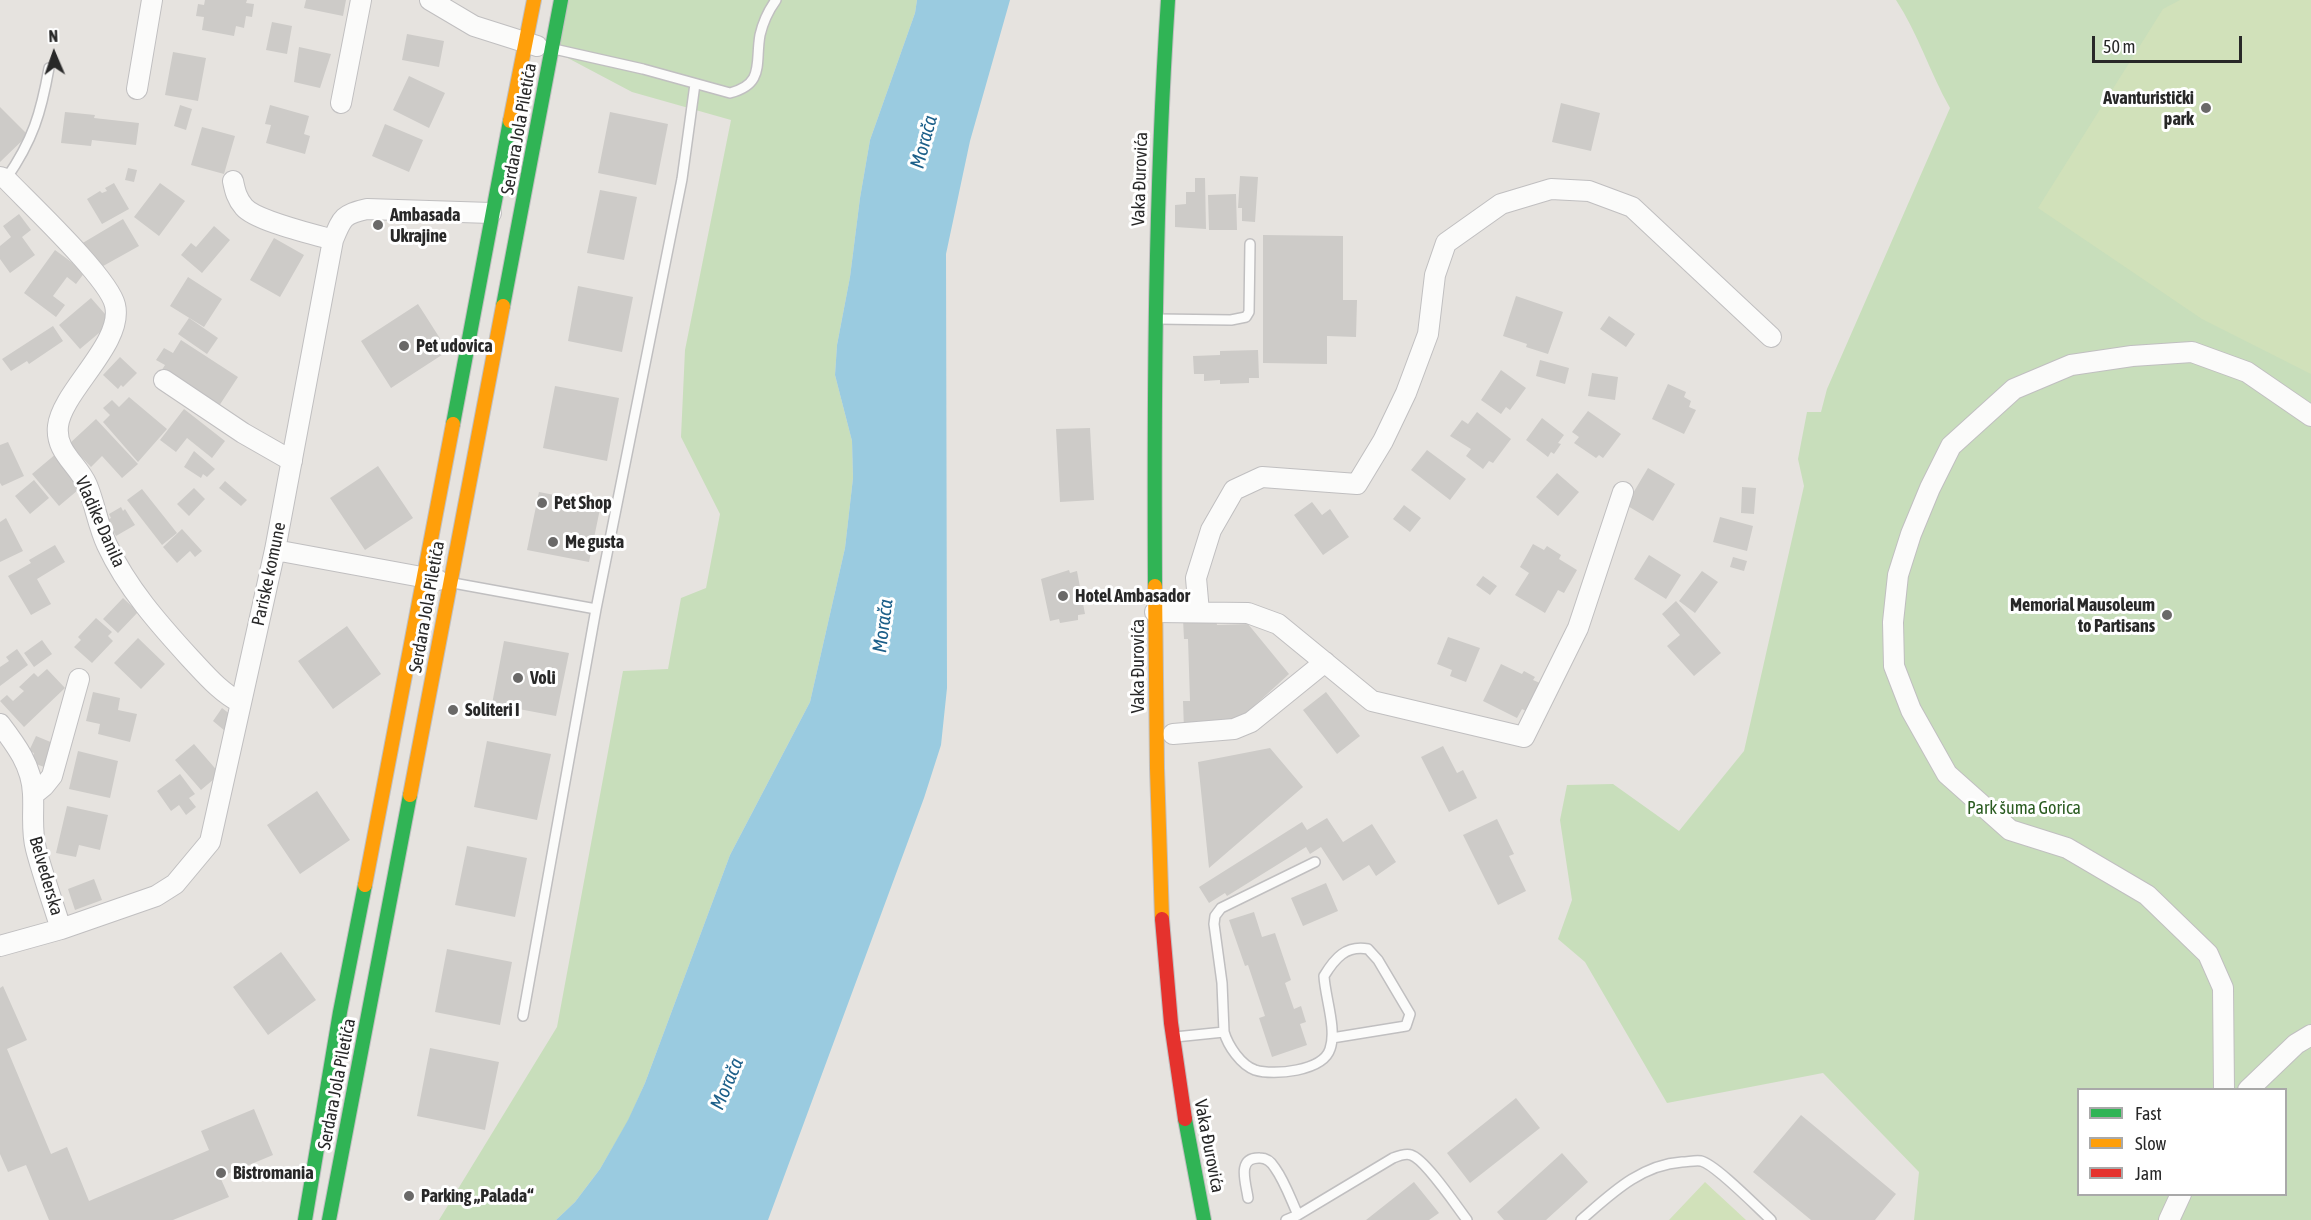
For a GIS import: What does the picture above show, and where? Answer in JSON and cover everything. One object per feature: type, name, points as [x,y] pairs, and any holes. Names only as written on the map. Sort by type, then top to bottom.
[{"type":"main road","name":"Serdara Jola Piletića","points":[[305,1220],[340,1012],[491,213],[534,0]]},
{"type":"main road","name":"Serdara Jola Piletića","points":[[329,1220],[561,0]]},
{"type":"main road","name":"Vaka Đurovića","points":[[1168,0],[1156,230],[1156,758],[1161,906],[1173,1037],[1178,1080],[1204,1220]]},
{"type":"street","points":[[138,89],[152,0]]},
{"type":"street","points":[[341,103],[361,0]]},
{"type":"street","points":[[429,0],[474,26],[526,44],[552,48]]},
{"type":"street","name":"Vladike Danila","points":[[3,178],[80,256],[108,290],[114,303],[115,326],[88,373],[61,413],[58,426],[61,448],[87,484],[107,546],[151,615],[222,691],[241,703]]},
{"type":"street","points":[[233,181],[236,196],[246,209],[270,220],[333,240]]},
{"type":"street","points":[[1199,612],[1196,578],[1211,530],[1234,490],[1262,477],[1357,484],[1383,441],[1406,393],[1428,334],[1436,274],[1446,243],[1501,204],[1551,189],[1589,191],[1632,207],[1771,337]]},
{"type":"street","name":"Pariske komune","points":[[0,946],[61,929],[156,896],[175,884],[210,842],[275,550],[333,240],[341,219],[350,213],[367,209],[491,213]]},
{"type":"street","points":[[2224,1088],[2223,988],[2208,954],[2147,895],[2067,848],[2010,830],[1947,774],[1911,710],[1894,666],[1893,622],[1898,575],[1918,515],[1951,446],[2014,389],[2071,365],[2132,356],[2192,352],[2247,372],[2311,416]]},
{"type":"street","points":[[164,380],[243,433],[292,461]]},
{"type":"street","points":[[1155,612],[1248,613],[1278,624],[1372,701],[1524,737],[1578,628],[1623,492]]},
{"type":"street","points":[[275,550],[450,582]]},
{"type":"street","points":[[1173,734],[1234,729],[1251,722],[1325,662]]},
{"type":"street","points":[[33,795],[52,776],[79,679]]},
{"type":"street","name":"Belvederska","points":[[0,724],[26,762],[33,795],[32,825],[36,849],[61,929]]},
{"type":"street","points":[[2249,1088],[2296,1044],[2311,1035]]},
{"type":"street","points":[[2169,1220],[2180,1196]]},
{"type":"lane","points":[[552,48],[643,69],[730,93],[749,85],[758,69],[763,25],[776,0]]},
{"type":"lane","points":[[3,178],[30,140],[42,106],[49,68]]},
{"type":"lane","points":[[523,1016],[596,609],[682,178],[695,84]]},
{"type":"lane","points":[[1155,319],[1231,320],[1246,317],[1249,312],[1250,244]]},
{"type":"lane","points":[[450,582],[596,609]]},
{"type":"lane","points":[[1315,862],[1221,908],[1215,916],[1224,1032],[1229,1045],[1244,1064],[1255,1070],[1284,1072],[1312,1066],[1330,1051],[1332,1038],[1324,976],[1339,954],[1360,947],[1368,949],[1378,960],[1410,1014],[1410,1020],[1406,1026],[1332,1038]]},
{"type":"lane","points":[[1173,1037],[1224,1032]]},
{"type":"lane","points":[[1286,1220],[1393,1158],[1412,1155],[1422,1163],[1467,1220]]},
{"type":"lane","points":[[1248,1198],[1244,1168],[1246,1162],[1254,1158],[1266,1158],[1275,1167],[1298,1215]]},
{"type":"lane","points":[[1581,1220],[1619,1186],[1648,1170],[1676,1163],[1702,1161],[1771,1220]]},
{"type":"green space","points":[[558,0],[917,0],[915,13],[870,140],[850,277],[837,345],[835,375],[852,441],[853,478],[845,548],[810,702],[730,855],[645,1083],[628,1121],[600,1169],[575,1202],[556,1220],[439,1220],[557,1027],[623,671],[668,669],[681,598],[706,588],[720,514],[681,437],[685,350],[731,120],[632,92],[547,47]]},
{"type":"green space","name":"Park šuma Gorica","points":[[1896,0],[2311,0],[2311,1220],[1914,1220],[1919,1172],[1823,1073],[1667,1103],[1585,962],[1558,939],[1572,900],[1560,820],[1567,785],[1613,784],[1679,831],[1744,751],[1804,486],[1798,459],[1807,412],[1821,412],[1827,389],[1950,108]]},
{"type":"green space","name":"Avanturistički park","points":[[2180,0],[2311,0],[2311,374],[2202,319],[2038,208],[2163,9]]},
{"type":"green space","points":[[1705,1182],[1746,1220],[1669,1220]]},
{"type":"water","name":"Morača","points":[[917,0],[1010,0],[970,141],[946,254],[947,688],[941,745],[924,798],[768,1220],[556,1220],[575,1202],[600,1169],[628,1120],[645,1083],[730,855],[810,702],[845,548],[853,478],[852,441],[835,375],[837,345],[850,277],[870,140],[915,13]]},
{"type":"building","points":[[205,0],[247,0],[246,3],[254,4],[252,17],[246,16],[244,28],[236,26],[234,36],[202,30],[204,17],[196,16],[198,4],[204,5]]},
{"type":"building","points":[[306,0],[346,0],[343,16],[304,8]]},
{"type":"building","points":[[272,22],[292,26],[287,54],[266,50]]},
{"type":"building","points":[[407,34],[444,41],[439,67],[402,60]]},
{"type":"building","points":[[299,47],[331,54],[320,88],[294,82]]},
{"type":"building","points":[[173,52],[206,58],[198,101],[165,95]]},
{"type":"building","points":[[409,76],[445,93],[429,128],[393,110]]},
{"type":"building","points":[[1561,103],[1600,113],[1591,151],[1552,142]]},
{"type":"building","points":[[180,105],[192,109],[186,130],[174,126]]},
{"type":"building","points":[[270,105],[309,116],[304,134],[310,136],[305,154],[266,143],[271,125],[265,124]]},
{"type":"building","points":[[0,107],[28,135],[0,162]]},
{"type":"building","points":[[65,112],[139,123],[136,145],[92,140],[91,146],[61,143]]},
{"type":"building","points":[[610,112],[668,124],[656,185],[598,173]]},
{"type":"building","points":[[385,124],[423,140],[409,172],[372,156]]},
{"type":"building","points":[[202,127],[235,136],[224,174],[191,165]]},
{"type":"building","points":[[128,168],[137,170],[134,182],[125,180]]},
{"type":"building","points":[[1240,176],[1258,177],[1255,222],[1242,221],[1242,208],[1238,208]]},
{"type":"building","points":[[1195,178],[1205,178],[1206,229],[1175,227],[1175,205],[1186,204],[1186,192],[1195,192]]},
{"type":"building","points":[[114,183],[129,209],[102,224],[87,199],[100,191],[102,193],[107,191],[105,188]]},
{"type":"building","points":[[160,183],[185,201],[159,236],[134,217]]},
{"type":"building","points":[[600,190],[637,197],[624,260],[587,253]]},
{"type":"building","points":[[1236,194],[1237,230],[1209,230],[1208,195]]},
{"type":"building","points":[[19,214],[31,230],[22,237],[35,255],[10,273],[0,259],[0,246],[11,237],[3,226]]},
{"type":"building","points":[[123,219],[139,246],[96,270],[81,244]]},
{"type":"building","points":[[214,226],[230,240],[202,273],[181,255],[191,243],[196,247]]},
{"type":"building","points":[[1263,235],[1343,236],[1343,300],[1357,300],[1356,337],[1327,336],[1327,364],[1263,363]]},
{"type":"building","points":[[274,238],[304,255],[280,297],[250,280]]},
{"type":"building","points":[[55,250],[85,272],[76,284],[67,277],[53,296],[65,305],[56,317],[24,293]]},
{"type":"building","points":[[188,277],[222,299],[204,327],[170,306]]},
{"type":"building","points":[[578,286],[633,297],[622,352],[568,341]]},
{"type":"building","points":[[1516,296],[1563,312],[1548,354],[1503,336]]},
{"type":"building","points":[[91,298],[112,322],[80,349],[59,325]]},
{"type":"building","name":"Pet udovica","points":[[418,304],[448,351],[391,388],[361,341]]},
{"type":"building","points":[[1609,316],[1635,334],[1626,347],[1600,329]]},
{"type":"building","points":[[189,318],[218,338],[207,354],[178,334]]},
{"type":"building","points":[[53,326],[63,341],[29,364],[27,361],[11,371],[2,359]]},
{"type":"building","points":[[181,340],[238,377],[215,412],[158,376],[165,365],[156,360],[164,348],[173,353]]},
{"type":"building","points":[[1258,350],[1259,378],[1249,378],[1249,383],[1220,384],[1220,380],[1204,381],[1204,374],[1194,374],[1193,356],[1220,355],[1220,351]]},
{"type":"building","points":[[120,357],[137,373],[118,389],[103,375]]},
{"type":"building","points":[[1540,360],[1569,368],[1565,384],[1536,376]]},
{"type":"building","points":[[1501,370],[1526,388],[1510,410],[1506,407],[1501,414],[1481,400]]},
{"type":"building","points":[[1592,373],[1618,377],[1615,400],[1588,396]]},
{"type":"building","points":[[1668,384],[1686,392],[1684,397],[1691,401],[1689,407],[1696,410],[1684,434],[1652,419]]},
{"type":"building","points":[[555,386],[619,398],[607,461],[543,448]]},
{"type":"building","points":[[129,397],[167,429],[138,462],[103,422],[110,415],[103,408],[112,400],[119,407]]},
{"type":"building","points":[[184,409],[225,441],[212,458],[187,438],[176,452],[160,440]]},
{"type":"building","points":[[1588,411],[1621,434],[1603,458],[1599,455],[1596,458],[1574,443],[1579,437],[1572,432]]},
{"type":"building","points":[[1477,412],[1511,439],[1493,463],[1489,461],[1483,469],[1466,456],[1471,449],[1450,436],[1462,420],[1468,424]]},
{"type":"building","points":[[1542,418],[1564,435],[1554,454],[1551,452],[1548,457],[1526,440]]},
{"type":"building","points":[[96,419],[138,464],[122,478],[102,456],[91,467],[69,444]]},
{"type":"building","points":[[1090,428],[1094,500],[1060,502],[1056,429]]},
{"type":"building","points":[[8,442],[24,476],[2,486],[0,483],[0,445]]},
{"type":"building","points":[[1427,450],[1466,479],[1450,500],[1411,470]]},
{"type":"building","points":[[194,451],[215,469],[207,477],[203,474],[201,478],[184,467]]},
{"type":"building","points":[[57,453],[84,485],[59,506],[32,474]]},
{"type":"building","points":[[378,466],[413,518],[365,550],[330,498]]},
{"type":"building","points":[[1648,468],[1675,484],[1653,521],[1626,505]]},
{"type":"building","points":[[1557,473],[1579,492],[1558,516],[1536,497]]},
{"type":"building","points":[[34,480],[49,498],[30,514],[15,496]]},
{"type":"building","points":[[225,481],[247,500],[241,506],[219,488]]},
{"type":"building","points":[[1742,487],[1756,488],[1754,514],[1741,513]]},
{"type":"building","points":[[194,488],[205,499],[189,516],[177,504]]},
{"type":"building","points":[[142,489],[177,533],[162,545],[127,500]]},
{"type":"building","points":[[539,492],[601,504],[589,562],[527,550]]},
{"type":"building","points":[[1312,502],[1322,515],[1330,509],[1349,537],[1323,555],[1294,515]]},
{"type":"building","points":[[1404,505],[1421,518],[1410,532],[1393,519]]},
{"type":"building","points":[[121,507],[123,511],[125,509],[135,525],[116,536],[107,520],[111,518],[109,514]]},
{"type":"building","points":[[1720,517],[1753,526],[1747,551],[1713,542]]},
{"type":"building","points":[[6,518],[23,551],[0,562],[0,522]]},
{"type":"building","points":[[182,529],[202,551],[195,557],[190,551],[177,563],[163,547]]},
{"type":"building","points":[[1533,544],[1544,550],[1547,546],[1561,555],[1559,559],[1577,570],[1564,593],[1558,590],[1545,613],[1515,595],[1529,573],[1520,567]]},
{"type":"building","points":[[55,545],[65,562],[37,579],[51,604],[31,615],[8,576],[31,563],[29,560]]},
{"type":"building","points":[[1649,555],[1681,575],[1666,599],[1634,579]]},
{"type":"building","points":[[1733,557],[1747,561],[1744,571],[1730,567]]},
{"type":"building","name":"Hotel Ambasador","points":[[1069,570],[1070,573],[1077,571],[1085,614],[1078,615],[1078,620],[1060,623],[1059,619],[1050,621],[1041,579]]},
{"type":"building","points":[[1702,571],[1718,582],[1695,613],[1679,601]]},
{"type":"building","points":[[1483,576],[1497,586],[1490,595],[1476,585]]},
{"type":"building","points":[[123,598],[138,612],[118,633],[103,619]]},
{"type":"building","points":[[1676,601],[1721,653],[1694,676],[1667,646],[1680,635],[1662,614]]},
{"type":"building","points":[[1216,617],[1217,625],[1248,624],[1289,674],[1229,729],[1184,730],[1183,701],[1190,701],[1188,639],[1184,639],[1183,619]]},
{"type":"building","points":[[96,618],[112,632],[108,636],[113,641],[92,663],[74,647],[81,640],[78,637]]},
{"type":"building","points":[[347,626],[381,674],[333,709],[298,661]]},
{"type":"building","points":[[1448,637],[1480,648],[1466,682],[1450,676],[1452,670],[1437,664]]},
{"type":"building","points":[[138,638],[165,664],[141,689],[114,663]]},
{"type":"building","points":[[42,640],[52,654],[34,667],[24,653]]},
{"type":"building","points":[[504,641],[569,653],[556,716],[492,704]]},
{"type":"building","points":[[17,649],[28,665],[0,686],[0,667],[9,661],[6,657]]},
{"type":"building","points":[[1501,664],[1522,674],[1524,671],[1540,683],[1526,711],[1522,709],[1517,718],[1483,701]]},
{"type":"building","points":[[47,669],[65,688],[24,727],[0,701],[7,695],[13,701],[24,691],[19,687],[34,673],[38,677]]},
{"type":"building","points":[[93,692],[120,698],[118,710],[137,714],[130,742],[98,734],[100,724],[86,721]]},
{"type":"building","points":[[1326,692],[1360,736],[1337,754],[1303,710]]},
{"type":"building","points":[[222,708],[235,718],[225,731],[213,721]]},
{"type":"building","points":[[36,736],[53,743],[44,767],[31,762],[34,753],[29,751]]},
{"type":"building","points":[[487,741],[551,754],[537,820],[474,807]]},
{"type":"building","points":[[194,744],[220,774],[201,790],[175,760]]},
{"type":"building","points":[[1443,746],[1457,773],[1463,770],[1477,798],[1449,812],[1421,757]]},
{"type":"building","points":[[1270,748],[1303,787],[1209,868],[1198,762]]},
{"type":"building","points":[[78,751],[118,761],[110,798],[69,789]]},
{"type":"building","points":[[180,774],[195,794],[189,798],[196,807],[186,815],[179,805],[171,811],[157,791]]},
{"type":"building","points":[[317,791],[350,840],[300,874],[267,825]]},
{"type":"building","points":[[67,806],[108,815],[100,850],[79,845],[76,857],[56,853]]},
{"type":"building","points":[[1327,818],[1343,842],[1372,824],[1396,862],[1376,876],[1369,865],[1343,881],[1321,847],[1310,854],[1306,847],[1227,896],[1225,893],[1209,903],[1199,887],[1302,822],[1307,830]]},
{"type":"building","points":[[1497,819],[1514,854],[1509,856],[1526,891],[1498,905],[1463,835]]},
{"type":"building","points":[[467,846],[527,858],[515,917],[455,905]]},
{"type":"building","points":[[94,879],[102,900],[75,910],[68,889]]},
{"type":"building","points":[[1326,883],[1338,911],[1303,926],[1291,898]]},
{"type":"building","points":[[1254,912],[1262,937],[1275,933],[1291,980],[1285,983],[1294,1009],[1301,1006],[1306,1022],[1300,1024],[1307,1045],[1272,1057],[1259,1018],[1265,1016],[1248,965],[1245,966],[1229,920]]},
{"type":"building","points":[[447,949],[512,962],[500,1025],[435,1012]]},
{"type":"building","points":[[281,952],[316,1000],[268,1035],[233,987]]},
{"type":"building","points":[[3,986],[27,1040],[7,1049],[51,1154],[67,1147],[89,1201],[209,1150],[201,1131],[254,1109],[273,1155],[220,1177],[229,1197],[173,1220],[49,1220],[26,1165],[8,1172],[0,1154],[0,988]]},
{"type":"building","points":[[430,1048],[499,1062],[485,1130],[417,1116]]},
{"type":"building","points":[[1516,1098],[1540,1128],[1470,1183],[1447,1153]]},
{"type":"building","points":[[1801,1115],[1896,1194],[1875,1220],[1811,1220],[1753,1172]]},
{"type":"building","points":[[1562,1153],[1588,1182],[1546,1220],[1504,1220],[1497,1212]]},
{"type":"building","points":[[1414,1182],[1439,1213],[1429,1220],[1366,1220]]},
{"type":"traffic: fast","points":[[503,306],[561,0]]},
{"type":"traffic: fast","points":[[1155,586],[1156,293],[1160,146],[1168,0]]},
{"type":"traffic: fast","points":[[453,424],[510,121]]},
{"type":"traffic: fast","points":[[329,1220],[410,795]]},
{"type":"traffic: fast","points":[[305,1220],[340,1012],[365,885]]},
{"type":"traffic: fast","points":[[1185,1119],[1204,1220]]},
{"type":"traffic: slow","points":[[510,121],[534,0]]},
{"type":"traffic: slow","points":[[410,795],[503,306]]},
{"type":"traffic: slow","points":[[365,885],[453,424]]},
{"type":"traffic: slow","points":[[1155,586],[1157,768],[1162,919]]},
{"type":"traffic: jam","points":[[1162,919],[1171,1023],[1185,1119]]},
{"type":"place","name":"Avanturistički park","points":[[2206,108]]},
{"type":"place","name":"Ambasada Ukrajine","points":[[378,225]]},
{"type":"place","name":"Pet udovica","points":[[404,346]]},
{"type":"place","name":"Pet Shop","points":[[542,503]]},
{"type":"place","name":"Me gusta","points":[[553,542]]},
{"type":"place","name":"Hotel Ambasador","points":[[1063,596]]},
{"type":"place","name":"Memorial Mausoleum to Partisans","points":[[2167,615]]},
{"type":"place","name":"Voli","points":[[518,678]]},
{"type":"place","name":"Soliteri I","points":[[453,710]]},
{"type":"place","name":"Bistromania","points":[[221,1173]]},
{"type":"place","name":"Parking „Palada“","points":[[409,1196]]}]
